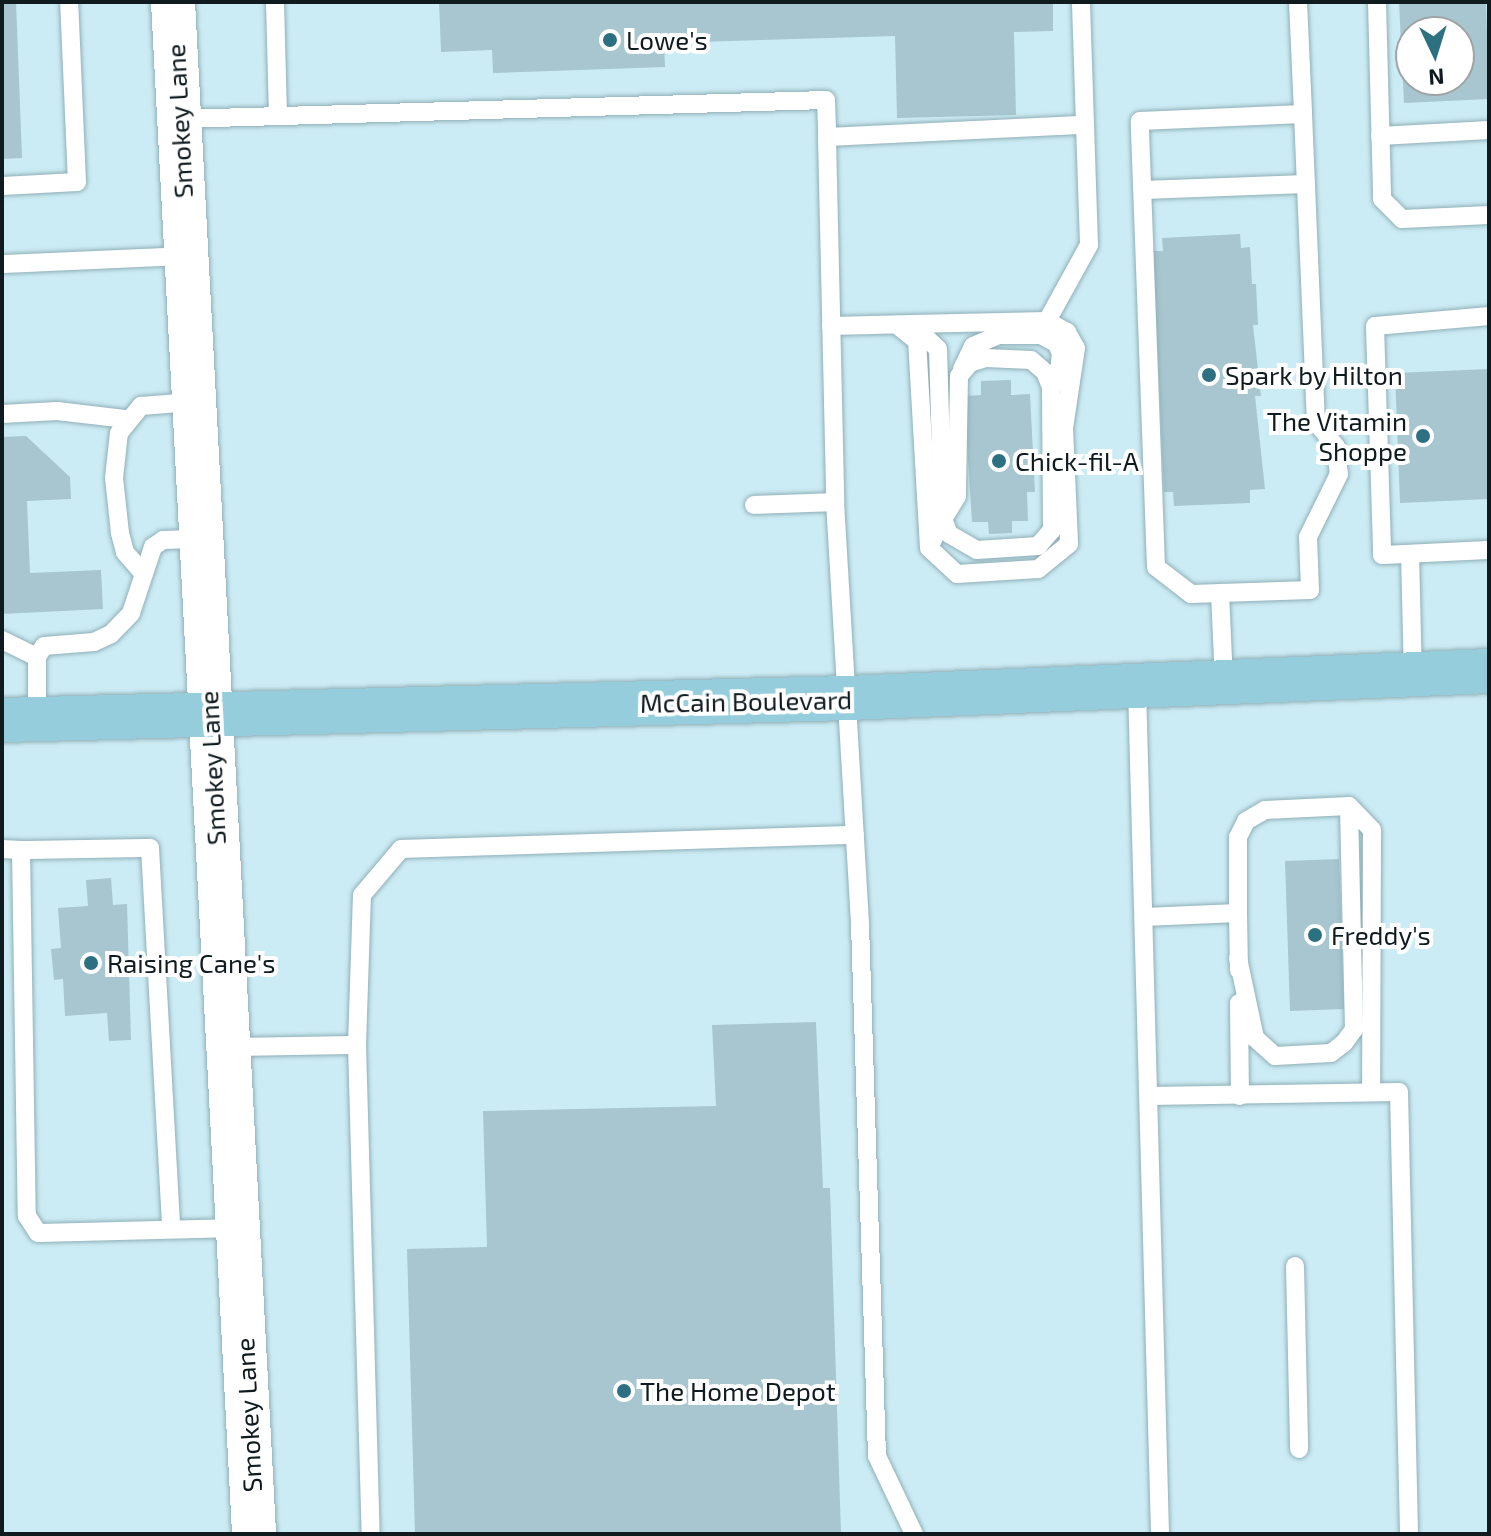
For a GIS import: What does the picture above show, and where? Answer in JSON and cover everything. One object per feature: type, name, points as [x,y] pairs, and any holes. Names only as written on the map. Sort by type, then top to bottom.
[{"type":"main road","points":[[1413,675],[1489,649]]},
{"type":"main road","name":"McCain Boulevard","points":[[20,719],[848,698],[1224,685],[1489,671]]},
{"type":"street","name":"Smokey Lane","points":[[173,2],[254,1534]]},
{"type":"lane","points":[[2,186],[77,182],[69,2]]},
{"type":"lane","points":[[275,2],[278,116]]},
{"type":"lane","points":[[1047,321],[1089,245],[1081,2]]},
{"type":"lane","points":[[1298,2],[1303,114],[1316,422],[1336,447],[1339,474],[1308,537],[1310,590],[1191,594],[1156,567],[1140,121],[1303,114]]},
{"type":"lane","points":[[1377,2],[1382,199],[1402,219],[1489,215]]},
{"type":"lane","points":[[179,119],[826,100],[835,502],[855,835],[877,1456],[914,1534]]},
{"type":"lane","points":[[827,137],[1085,125]]},
{"type":"lane","points":[[1380,136],[1489,130]]},
{"type":"lane","points":[[1143,190],[1306,184]]},
{"type":"lane","points":[[2,264],[185,256]]},
{"type":"lane","points":[[1489,316],[1375,326],[1382,555],[1489,550]]},
{"type":"lane","points":[[831,326],[904,324],[1001,323],[1047,321],[1067,332],[1076,348],[1064,428],[1069,544],[1038,569],[957,574],[929,548],[917,341],[904,324]]},
{"type":"lane","points":[[904,324],[938,349],[943,519],[949,534],[977,550],[1038,546],[1052,530],[1055,515],[1051,387],[1045,372],[1031,360],[986,358],[970,363],[959,376]]},
{"type":"lane","points":[[929,548],[957,496],[959,376],[973,346],[999,335],[1041,335],[1056,343],[1061,353],[1052,417]]},
{"type":"lane","points":[[143,573],[125,552],[116,497],[119,433],[125,419],[141,406],[192,402]]},
{"type":"lane","points":[[2,414],[57,411],[125,419]]},
{"type":"lane","points":[[754,505],[835,502]]},
{"type":"lane","points":[[20,719],[37,657],[44,646],[94,642],[111,634],[131,613],[153,547],[163,540],[199,539]]},
{"type":"lane","points":[[1410,554],[1413,675]]},
{"type":"lane","points":[[1220,593],[1224,685]]},
{"type":"lane","points":[[2,640],[37,657]]},
{"type":"lane","points":[[1137,688],[1160,1534]]},
{"type":"lane","points":[[1238,958],[1255,1038],[1275,1056],[1331,1053],[1344,1043],[1354,1029],[1349,806]]},
{"type":"lane","points":[[1240,1096],[1238,837],[1246,821],[1265,810],[1349,806],[1372,830],[1371,1092]]},
{"type":"lane","points":[[371,1534],[357,1045],[362,895],[401,849],[855,835]]},
{"type":"lane","points":[[2,849],[150,848],[171,1228]]},
{"type":"lane","points":[[21,850],[27,1216],[38,1233],[239,1228]]},
{"type":"lane","points":[[1144,917],[1238,913]]},
{"type":"lane","points":[[229,1047],[357,1045]]},
{"type":"lane","points":[[1149,1096],[1399,1092],[1409,1534]]},
{"type":"lane","points":[[1295,1266],[1299,1449]]},
{"type":"building","points":[[2,2],[16,2],[22,158],[2,159]]},
{"type":"building","name":"Lowe's","points":[[439,2],[1053,2],[1053,31],[1014,32],[1016,115],[897,118],[895,36],[664,43],[665,67],[493,73],[492,50],[441,52]]},
{"type":"building","points":[[1399,2],[1486,2],[1489,99],[1404,103],[1404,96],[1475,96],[1475,16],[1400,16]]},
{"type":"building","name":"Spark by Hilton","points":[[1240,234],[1241,248],[1250,247],[1252,284],[1256,284],[1258,325],[1253,325],[1261,396],[1255,396],[1265,489],[1250,490],[1250,503],[1174,506],[1173,492],[1164,492],[1153,251],[1163,251],[1162,238]]},
{"type":"building","points":[[1489,369],[1489,499],[1400,503],[1395,373]]},
{"type":"building","name":"Chick-fil-A","points":[[1011,380],[1011,395],[1030,394],[1035,492],[1027,492],[1028,521],[1012,521],[1012,533],[989,534],[988,522],[972,522],[964,396],[981,395],[981,381]]},
{"type":"building","points":[[26,436],[70,477],[71,499],[27,501],[30,573],[101,570],[103,609],[2,614],[2,437]]},
{"type":"building","name":"Freddy's","points":[[1339,859],[1344,1009],[1290,1011],[1285,861]]},
{"type":"building","name":"Raising Cane's","points":[[111,878],[113,905],[127,904],[131,1040],[109,1041],[107,1013],[65,1016],[63,979],[54,980],[51,949],[61,948],[58,908],[88,906],[86,880]]},
{"type":"building","name":"The Home Depot","points":[[816,1022],[823,1188],[830,1188],[841,1534],[415,1534],[407,1249],[487,1247],[483,1111],[716,1106],[712,1025]]},
{"type":"place","name":"Lowe's","points":[[610,40]]},
{"type":"place","name":"Spark by Hilton","points":[[1209,375]]},
{"type":"place","name":"The Vitamin Shoppe","points":[[1423,436]]},
{"type":"place","name":"Chick-fil-A","points":[[999,461]]},
{"type":"place","name":"Freddy's","points":[[1315,935]]},
{"type":"place","name":"Raising Cane's","points":[[91,963]]},
{"type":"place","name":"The Home Depot","points":[[624,1391]]}]
